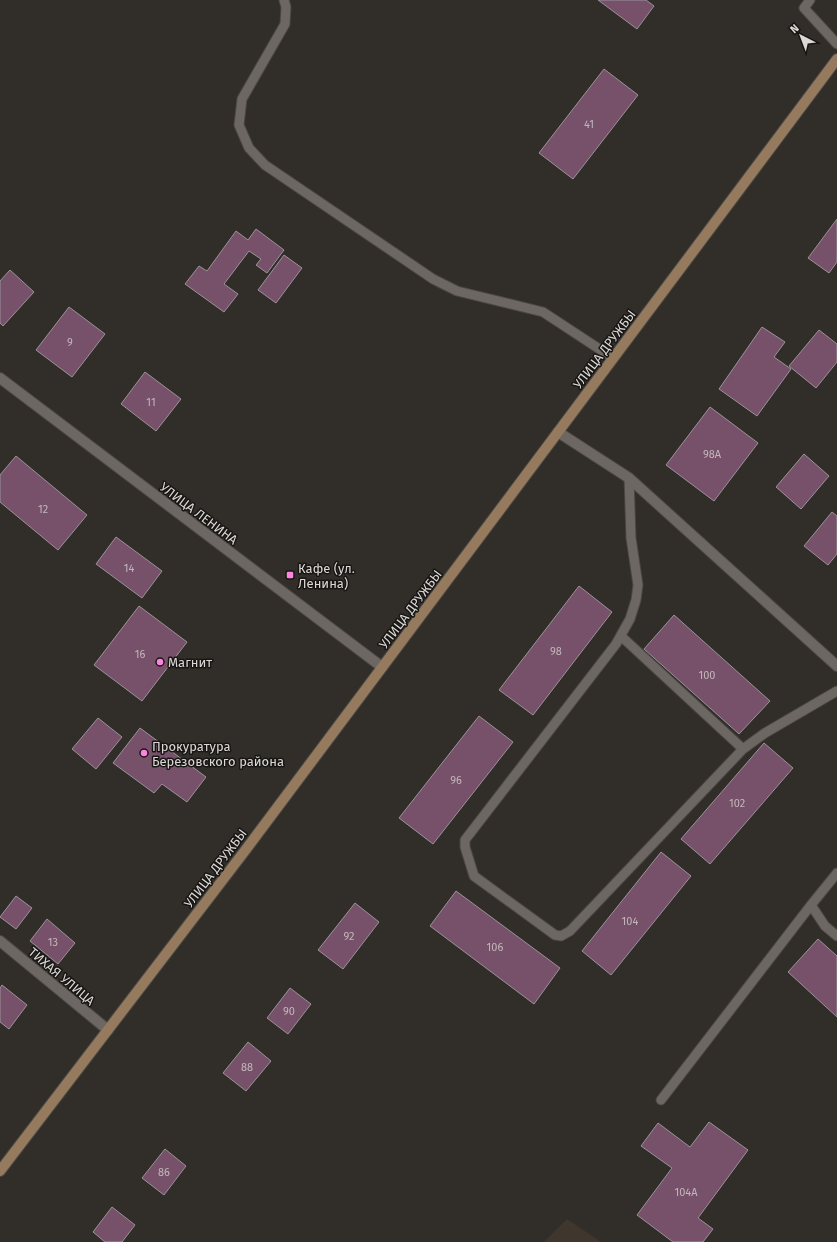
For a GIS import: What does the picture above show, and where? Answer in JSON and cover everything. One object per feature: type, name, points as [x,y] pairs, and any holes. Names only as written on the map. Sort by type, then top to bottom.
[{"type":"main road","name":"УЛИЦА ДРУЖБЫ","points":[[0,1171],[382,667],[837,59]]},
{"type":"street","name":"УЛИЦА ЛЕНИНА","points":[[0,378],[382,667]]},
{"type":"street","points":[[558,432],[629,478],[837,666]]},
{"type":"street","name":"ТИХАЯ УЛИЦА","points":[[0,941],[108,1030]]},
{"type":"lane","points":[[284,0],[286,7],[285,24],[242,99],[239,125],[249,148],[265,165],[433,279],[457,291],[543,312],[613,358]]},
{"type":"lane","points":[[810,0],[804,8],[837,44]]},
{"type":"lane","points":[[629,478],[631,538],[638,585],[636,600],[630,620],[622,637],[465,840],[465,848],[474,876],[555,935],[561,936],[570,931],[742,749],[765,733],[837,691]]},
{"type":"lane","points":[[622,637],[742,749]]},
{"type":"lane","points":[[661,1100],[837,873]]},
{"type":"lane","points":[[811,905],[825,926],[837,936]]},
{"type":"shaded area","points":[[567,1219],[601,1242],[544,1242]]},
{"type":"building","points":[[598,0],[646,0],[654,6],[637,29]]},
{"type":"building","points":[[604,69],[638,95],[573,179],[539,153]]},
{"type":"building","points":[[837,219],[837,262],[829,273],[808,258]]},
{"type":"building","points":[[256,229],[284,250],[267,273],[256,265],[261,259],[249,251],[224,284],[238,294],[224,312],[185,284],[199,266],[207,271],[236,231],[248,240]]},
{"type":"building","points":[[284,255],[302,268],[276,303],[258,290]]},
{"type":"building","points":[[10,270],[34,292],[3,326],[0,323],[0,281]]},
{"type":"building","points":[[69,307],[105,334],[72,377],[36,350]]},
{"type":"building","points":[[762,327],[785,342],[774,357],[791,369],[757,416],[719,389]]},
{"type":"building","points":[[819,330],[837,344],[837,362],[816,388],[789,366]]},
{"type":"building","points":[[145,372],[181,399],[156,431],[121,404]]},
{"type":"building","points":[[710,407],[758,443],[714,501],[666,465]]},
{"type":"building","points":[[804,454],[829,476],[801,509],[776,487]]},
{"type":"building","points":[[16,456],[87,515],[58,550],[0,502],[0,475]]},
{"type":"building","points":[[832,512],[837,516],[837,554],[828,565],[804,546]]},
{"type":"building","points":[[116,537],[162,571],[142,598],[96,564]]},
{"type":"building","points":[[579,586],[612,612],[533,715],[499,690]]},
{"type":"building","points":[[139,606],[187,642],[142,701],[94,665]]},
{"type":"building","points":[[674,615],[770,701],[739,734],[644,649]]},
{"type":"building","points":[[479,716],[513,742],[433,844],[399,818]]},
{"type":"building","points":[[98,718],[122,737],[96,769],[72,749]]},
{"type":"building","points":[[140,728],[206,777],[187,802],[162,784],[154,793],[113,763]]},
{"type":"building","points":[[764,743],[793,768],[710,864],[681,839]]},
{"type":"building","points":[[661,852],[691,876],[611,975],[582,951]]},
{"type":"building","points":[[456,891],[560,968],[534,1004],[430,926]]},
{"type":"building","points":[[16,896],[32,908],[16,929],[0,917]]},
{"type":"building","points":[[355,903],[379,922],[343,969],[318,950]]},
{"type":"building","points":[[47,919],[75,943],[58,964],[30,941]]},
{"type":"building","points":[[818,939],[837,956],[837,1017],[788,972]]},
{"type":"building","points":[[2,985],[27,1005],[9,1029],[0,1022],[0,988]]},
{"type":"building","points":[[290,988],[311,1004],[288,1034],[267,1018]]},
{"type":"building","points":[[248,1042],[271,1061],[246,1091],[223,1073]]},
{"type":"building","points":[[709,1122],[748,1150],[698,1218],[713,1229],[703,1242],[673,1242],[637,1215],[672,1168],[641,1146],[658,1123],[690,1147]]},
{"type":"building","points":[[165,1149],[186,1166],[164,1195],[142,1178]]},
{"type":"building","points":[[112,1207],[135,1225],[122,1242],[105,1242],[93,1232]]},
{"type":"place","name":"Кафе (ул. Ленина)","points":[[290,575]]},
{"type":"place","name":"Магнит","points":[[160,662]]},
{"type":"place","name":"Прокуратура Березовского района","points":[[144,753]]}]
